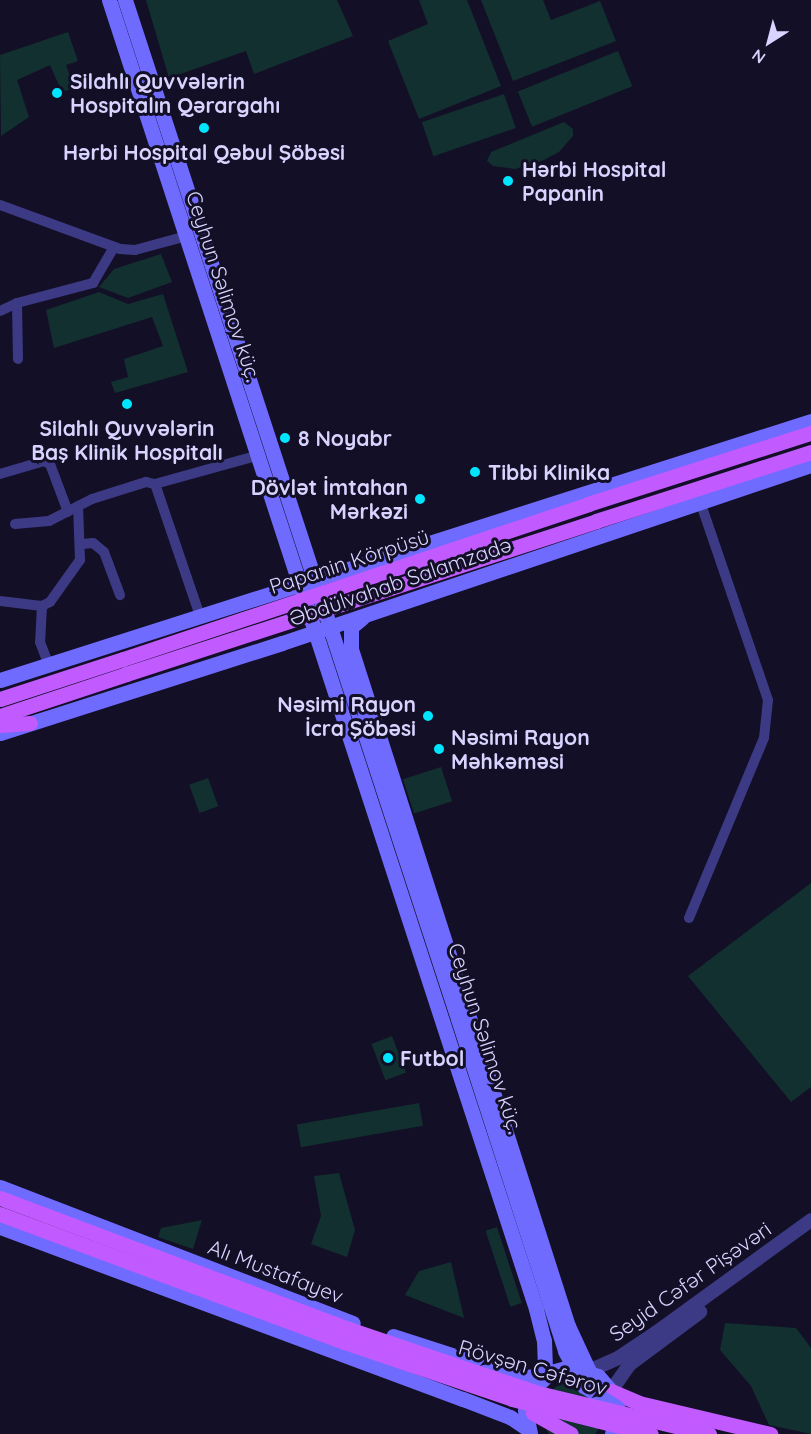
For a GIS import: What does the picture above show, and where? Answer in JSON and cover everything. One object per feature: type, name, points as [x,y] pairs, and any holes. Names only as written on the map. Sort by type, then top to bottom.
[{"type":"main road","name":"Ceyhun Səlimov küç.","points":[[109,0],[298,585],[348,684],[570,1363],[584,1386],[603,1402],[650,1430]]},
{"type":"main road","name":"Ceyhun Səlimov küç.","points":[[126,0],[314,580],[321,630],[536,1309],[545,1350],[542,1377]]},
{"type":"main road","name":"Əbdülvahab Salamzadə","points":[[0,680],[811,421]]},
{"type":"main road","points":[[627,491],[811,433]]},
{"type":"main road","points":[[632,510],[811,452]]},
{"type":"main road","points":[[709,453],[733,458]]},
{"type":"main road","name":"Əbdülvahab Salamzadə","points":[[0,733],[282,643],[661,513],[811,465]]},
{"type":"main road","points":[[627,491],[647,473]]},
{"type":"main road","points":[[722,494],[742,474]]},
{"type":"main road","name":"Papanin Körpüsü","points":[[125,666],[627,491]]},
{"type":"main road","points":[[632,510],[661,513]]},
{"type":"main road","name":"Papanin Körpüsü","points":[[125,666],[632,510]]},
{"type":"main road","points":[[352,568],[340,582],[346,603],[352,612],[370,613]]},
{"type":"main road","points":[[267,594],[286,601],[294,627],[282,643]]},
{"type":"main road","name":"Ceyhun Səlimov küç.","points":[[370,613],[351,627],[349,641],[574,1344],[589,1371],[611,1391]]},
{"type":"main road","points":[[0,699],[125,666]]},
{"type":"main road","points":[[0,716],[125,666]]},
{"type":"main road","points":[[348,684],[369,702],[362,728]]},
{"type":"main road","points":[[0,725],[30,723]]},
{"type":"main road","points":[[422,906],[447,943]]},
{"type":"main road","name":"Alı Mustafayev","points":[[0,1186],[352,1322],[518,1376],[542,1377]]},
{"type":"main road","name":"Alı Mustafayev","points":[[0,1198],[346,1335]]},
{"type":"main road","name":"Alı Mustafayev","points":[[0,1214],[346,1335]]},
{"type":"main road","points":[[0,1227],[550,1421],[571,1434]]},
{"type":"main road","points":[[536,1309],[543,1316],[557,1313],[560,1300]]},
{"type":"main road","name":"Rövşən Cəfərov","points":[[346,1335],[650,1430]]},
{"type":"main road","name":"Rövşən Cəfərov","points":[[346,1335],[435,1381],[551,1410],[650,1430],[709,1434]]},
{"type":"main road","points":[[435,1381],[449,1385],[456,1368],[441,1352]]},
{"type":"main road","points":[[528,1432],[527,1401],[542,1377],[570,1367],[589,1371]]},
{"type":"main road","points":[[435,1381],[510,1417],[528,1432]]},
{"type":"main road","points":[[611,1391],[670,1411],[770,1434]]},
{"type":"main road","points":[[611,1391],[617,1415],[612,1434]]},
{"type":"main road","points":[[650,1430],[653,1412],[670,1411]]},
{"type":"street","points":[[0,205],[114,247],[135,250],[187,236]]},
{"type":"street","points":[[0,311],[17,303],[93,283],[114,247]]},
{"type":"street","points":[[17,303],[18,358]]},
{"type":"street","points":[[15,524],[49,521],[139,483],[155,484],[256,456]]},
{"type":"street","points":[[0,474],[44,461],[50,464],[73,509],[82,544],[78,566],[50,602],[42,606],[0,602]]},
{"type":"street","points":[[155,484],[200,616]]},
{"type":"street","points":[[689,918],[764,738],[768,700],[700,501]]},
{"type":"street","points":[[82,544],[93,543],[104,552],[120,595]]},
{"type":"street","points":[[42,606],[40,642],[49,664]]},
{"type":"street","name":"Seyid Cəfər Pişəvəri","points":[[589,1371],[609,1364],[657,1332],[811,1220]]},
{"type":"street","name":"Seyid Cəfər Pişəvəri","points":[[611,1391],[628,1365],[811,1231]]},
{"type":"green space","points":[[146,0],[337,0],[353,36],[254,74],[246,51],[169,78]]},
{"type":"green space","points":[[419,0],[467,0],[501,86],[419,119],[388,41],[428,24]]},
{"type":"green space","points":[[481,0],[543,0],[551,20],[600,1],[616,41],[513,81]]},
{"type":"green space","points":[[68,32],[78,61],[66,65],[74,88],[62,92],[50,65],[17,80],[29,117],[1,136],[0,55]]},
{"type":"green space","points":[[618,51],[632,86],[532,127],[518,91]]},
{"type":"green space","points":[[504,94],[516,128],[433,156],[422,122]]},
{"type":"green space","points":[[564,122],[573,129],[573,136],[559,152],[544,160],[515,169],[493,166],[487,161],[491,152]]},
{"type":"green space","points":[[161,254],[172,282],[128,298],[99,287],[114,269]]},
{"type":"green space","points":[[99,292],[128,304],[163,294],[188,372],[115,393],[111,382],[128,377],[124,359],[163,346],[152,317],[54,348],[46,310]]},
{"type":"green space","points":[[441,767],[452,801],[414,814],[403,779]]},
{"type":"green space","points":[[208,778],[218,806],[199,813],[189,785]]},
{"type":"green space","points":[[811,883],[811,1087],[791,1102],[688,976]]},
{"type":"green space","name":"Futbol","points":[[392,1036],[406,1072],[385,1080],[371,1044]]},
{"type":"green space","points":[[419,1103],[423,1126],[301,1147],[297,1125]]},
{"type":"green space","points":[[339,1173],[355,1230],[347,1257],[311,1244],[321,1216],[314,1176]]},
{"type":"green space","points":[[202,1220],[193,1249],[158,1237],[161,1228]]},
{"type":"green space","points":[[497,1227],[522,1303],[510,1307],[486,1231]]},
{"type":"green space","points":[[451,1262],[464,1318],[405,1295],[419,1271]]},
{"type":"green space","points":[[725,1323],[796,1328],[811,1348],[811,1434],[769,1425],[751,1386],[720,1350]]},
{"type":"green space","points":[[576,1382],[584,1384],[601,1423],[598,1430],[595,1434],[549,1434],[542,1422],[548,1393],[560,1384]]},
{"type":"place","name":"Silahlı Quvvələrin Hospitalın Qərargahı","points":[[57,93]]},
{"type":"place","name":"Hərbi Hospital Qəbul Şöbəsi","points":[[204,128]]},
{"type":"place","name":"Hərbi Hospital Papanin","points":[[508,181]]},
{"type":"place","name":"Silahlı Quvvələrin Baş Klinik Hospitalı","points":[[127,404]]},
{"type":"place","name":"8 Noyabr","points":[[285,438]]},
{"type":"place","name":"Tibbi Klinika","points":[[475,472]]},
{"type":"place","name":"Dövlət İmtahan Mərkəzi","points":[[420,499]]},
{"type":"place","name":"Nəsimi Rayon İcra Şöbəsi","points":[[428,716]]},
{"type":"place","name":"Nəsimi Rayon Məhkəməsi","points":[[439,749]]},
{"type":"place","name":"Futbol","points":[[388,1058]]}]
